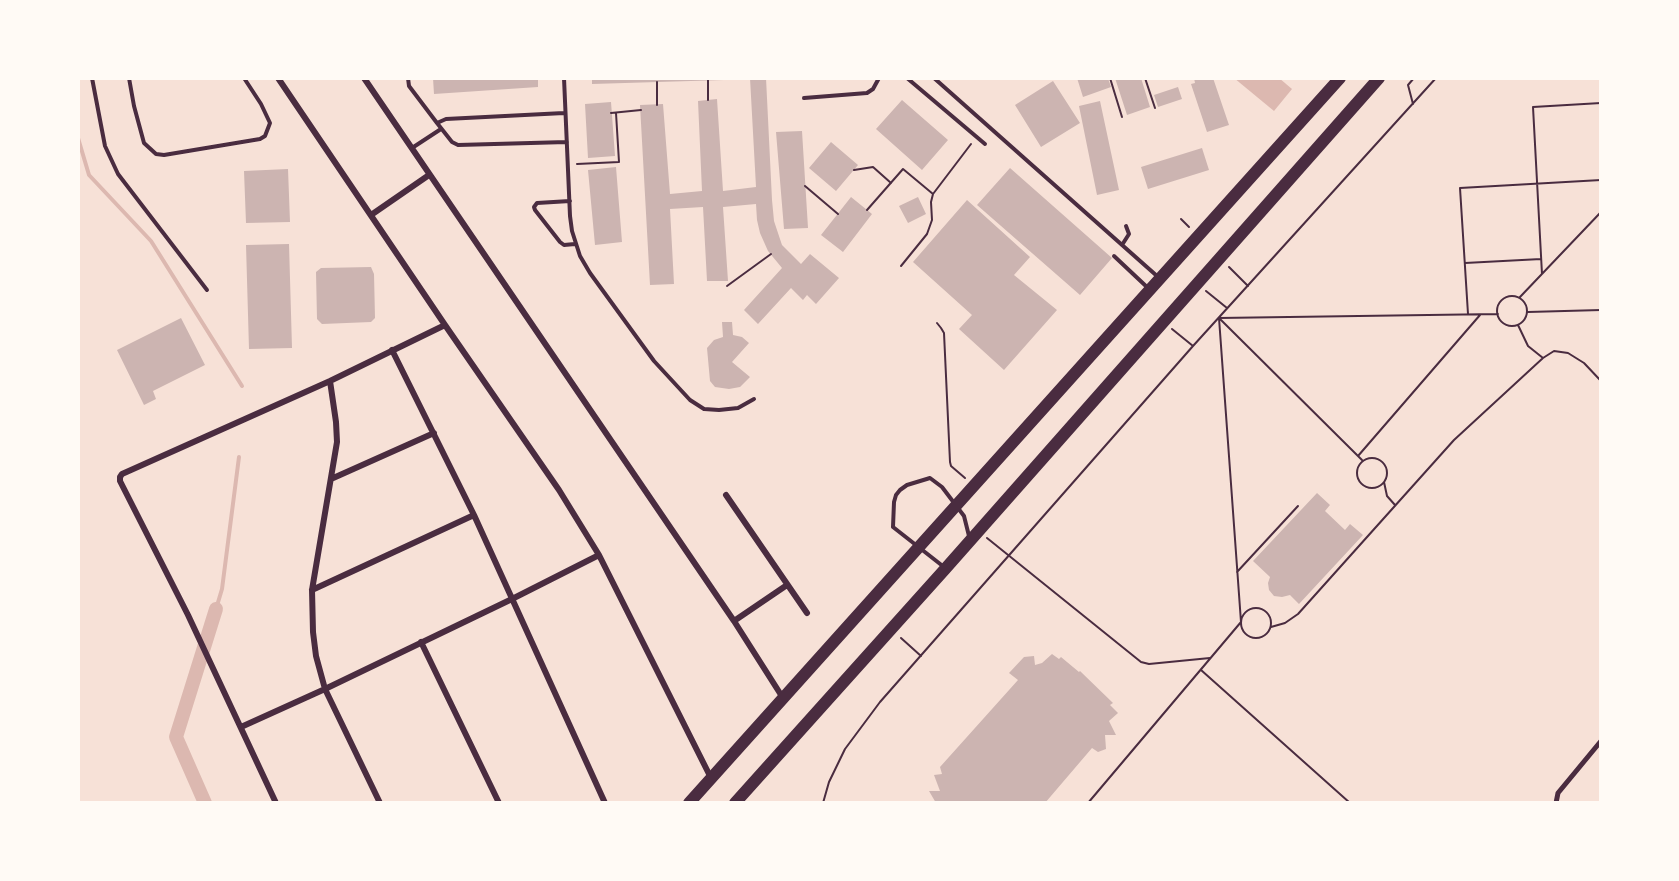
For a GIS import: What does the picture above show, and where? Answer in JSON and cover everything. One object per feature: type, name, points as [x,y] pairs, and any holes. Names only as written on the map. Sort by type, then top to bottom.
[{"type":"main road","points":[[689,803],[1340,78]]},
{"type":"main road","points":[[735,803],[1379,78]]},
{"type":"street","points":[[278,78],[559,490],[599,555],[711,779]]},
{"type":"street","points":[[364,78],[734,621],[783,699]]},
{"type":"street","points":[[371,215],[429,175]]},
{"type":"street","points":[[276,803],[188,615],[125,492],[120,481],[121,475],[330,381],[445,325]]},
{"type":"street","points":[[392,350],[474,515],[605,803]]},
{"type":"street","points":[[330,381],[337,433],[312,590],[313,632],[316,656],[325,689],[380,803]]},
{"type":"street","points":[[331,479],[434,433]]},
{"type":"street","points":[[726,495],[807,613]]},
{"type":"street","points":[[312,590],[474,515]]},
{"type":"street","points":[[241,727],[325,689],[599,555]]},
{"type":"street","points":[[734,621],[787,585]]},
{"type":"street","points":[[421,642],[499,803]]},
{"type":"street","points":[[1556,803],[1558,793],[1601,741]]},
{"type":"lane","points":[[92,78],[105,146],[118,174],[207,290]]},
{"type":"lane","points":[[129,78],[144,143],[156,154],[164,155],[260,139],[265,136],[270,123],[244,78]]},
{"type":"lane","points":[[408,78],[409,86],[441,129],[452,142],[458,145],[567,142]]},
{"type":"lane","points":[[564,78],[564,113],[572,231],[580,256],[654,361],[690,400],[704,409],[719,411],[738,408],[754,399]]},
{"type":"lane","points":[[804,98],[867,93],[873,89],[879,78]]},
{"type":"lane","points":[[907,78],[985,144]]},
{"type":"lane","points":[[934,78],[1160,279]]},
{"type":"lane","points":[[437,123],[446,119],[564,113]]},
{"type":"lane","points":[[412,149],[441,129]]},
{"type":"lane","points":[[570,201],[537,202],[535,210],[560,242],[575,244]]},
{"type":"lane","points":[[1122,245],[1130,234],[1126,226]]},
{"type":"lane","points":[[1114,256],[1150,290]]},
{"type":"lane","points":[[946,568],[893,528],[894,502],[900,490],[907,485],[930,478],[942,487],[956,505],[974,536]]},
{"type":"path","points":[[1110,78],[1122,117]]},
{"type":"path","points":[[1145,78],[1155,108]]},
{"type":"path","points":[[1413,104],[1408,85],[1414,78]]},
{"type":"path","points":[[823,803],[829,782],[845,749],[880,702],[1193,346],[1436,78]]},
{"type":"path","points":[[708,80],[708,100]]},
{"type":"path","points":[[657,82],[657,105]]},
{"type":"path","points":[[1542,274],[1533,107],[1601,103]]},
{"type":"path","points":[[568,165],[619,162],[614,113],[641,110]]},
{"type":"path","points":[[901,266],[927,234],[932,220],[933,194],[976,137]]},
{"type":"path","points":[[854,170],[873,167],[891,183]]},
{"type":"path","points":[[867,210],[903,169],[933,194]]},
{"type":"path","points":[[1468,314],[1460,188],[1601,180]]},
{"type":"path","points":[[805,186],[837,214]]},
{"type":"path","points":[[1520,297],[1601,212]]},
{"type":"path","points":[[728,286],[771,254]]},
{"type":"path","points":[[1465,263],[1542,259]]},
{"type":"path","points":[[1197,284],[1227,308]]},
{"type":"path","points":[[1510,295],[1520,297],[1526,303],[1528,312],[1525,320],[1513,326],[1503,322],[1498,314],[1499,304],[1510,295]]},
{"type":"path","points":[[1528,312],[1601,310]]},
{"type":"path","points":[[1358,456],[1481,314]]},
{"type":"path","points":[[1219,318],[1498,314]]},
{"type":"path","points":[[1219,318],[1362,460]]},
{"type":"path","points":[[1088,803],[1241,622],[1245,613],[1249,610],[1263,609],[1270,617],[1271,627],[1266,635],[1256,639],[1244,632],[1241,622],[1219,318]]},
{"type":"path","points":[[1163,322],[1193,346]]},
{"type":"path","points":[[937,323],[944,333],[950,462],[951,466],[973,486]]},
{"type":"path","points":[[1518,325],[1528,346],[1543,358]]},
{"type":"path","points":[[1271,627],[1285,623],[1298,614],[1454,440],[1543,358],[1554,351],[1568,353],[1584,363],[1601,381]]},
{"type":"path","points":[[1372,457],[1384,464],[1387,473],[1384,482],[1380,486],[1370,488],[1361,484],[1357,469],[1362,460],[1372,457]]},
{"type":"path","points":[[1384,482],[1387,495],[1395,505]]},
{"type":"path","points":[[1237,572],[1298,506]]},
{"type":"path","points":[[974,536],[1009,556],[1141,662],[1149,664],[1210,658]]},
{"type":"path","points":[[891,629],[921,656]]},
{"type":"path","points":[[1201,670],[1350,803]]},
{"type":"shaded area","points":[[1234,78],[1279,78],[1292,89],[1274,111]]},
{"type":"building","points":[[433,78],[538,78],[538,87],[434,94]]},
{"type":"building","points":[[592,78],[724,78],[724,80],[592,84]]},
{"type":"building","points":[[750,78],[766,78],[774,221],[782,245],[801,264],[810,254],[839,278],[816,304],[807,295],[803,300],[791,288],[758,324],[744,310],[782,268],[768,251],[760,233],[756,204],[723,207],[728,281],[707,281],[703,207],[670,209],[674,284],[650,285],[640,105],[663,104],[670,194],[702,191],[698,101],[717,99],[723,191],[756,187]]},
{"type":"building","points":[[1077,78],[1108,78],[1111,87],[1083,97]]},
{"type":"building","points":[[1115,78],[1141,78],[1150,107],[1127,115]]},
{"type":"building","points":[[1194,78],[1213,78],[1229,125],[1207,132],[1191,84],[1195,83]]},
{"type":"building","points":[[1053,81],[1080,123],[1041,147],[1015,105]]},
{"type":"building","points":[[1178,87],[1182,99],[1158,107],[1154,95]]},
{"type":"building","points":[[902,100],[948,140],[922,170],[876,129]]},
{"type":"building","points":[[1100,101],[1119,190],[1097,195],[1079,106]]},
{"type":"building","points":[[611,102],[615,156],[588,158],[585,104]]},
{"type":"building","points":[[802,131],[808,228],[784,229],[776,132]]},
{"type":"building","points":[[831,142],[858,165],[836,191],[809,168]]},
{"type":"building","points":[[1202,148],[1209,170],[1148,189],[1141,167]]},
{"type":"building","points":[[616,167],[622,242],[595,245],[588,170]]},
{"type":"building","points":[[1010,168],[1112,258],[1080,295],[977,205]]},
{"type":"building","points":[[288,169],[290,222],[246,223],[244,171]]},
{"type":"building","points":[[851,197],[872,214],[843,252],[821,235]]},
{"type":"building","points":[[918,197],[926,214],[908,223],[899,206]]},
{"type":"building","points":[[967,200],[1030,257],[1014,275],[1057,310],[1004,370],[959,329],[972,315],[913,262]]},
{"type":"building","points":[[289,244],[292,348],[249,349],[246,245]]},
{"type":"building","points":[[371,267],[374,274],[375,318],[371,322],[322,324],[317,319],[316,272],[321,268]]},
{"type":"building","points":[[181,318],[205,365],[153,391],[156,399],[144,405],[117,350]]},
{"type":"building","points":[[722,322],[732,322],[733,335],[742,337],[749,343],[732,362],[750,377],[740,387],[729,389],[715,387],[710,381],[707,348],[714,340],[723,337]]},
{"type":"building","points":[[1317,493],[1330,505],[1325,511],[1345,530],[1350,524],[1363,535],[1299,604],[1290,595],[1274,596],[1269,590],[1270,577],[1253,561]]},
{"type":"building","points":[[1052,654],[1059,659],[1061,657],[1080,671],[1113,703],[1110,705],[1118,713],[1109,721],[1116,735],[1105,735],[1106,749],[1098,752],[1092,748],[1045,803],[936,803],[929,791],[940,791],[934,775],[942,774],[940,767],[1018,680],[1009,673],[1024,657],[1034,656],[1035,665],[1042,663]]},
{"type":"waterway","points":[[78,138],[89,175],[151,241],[242,386]]},
{"type":"waterway","points":[[216,609],[222,589],[239,457]]},
{"type":"waterway","points":[[205,803],[176,737],[216,609]]}]
